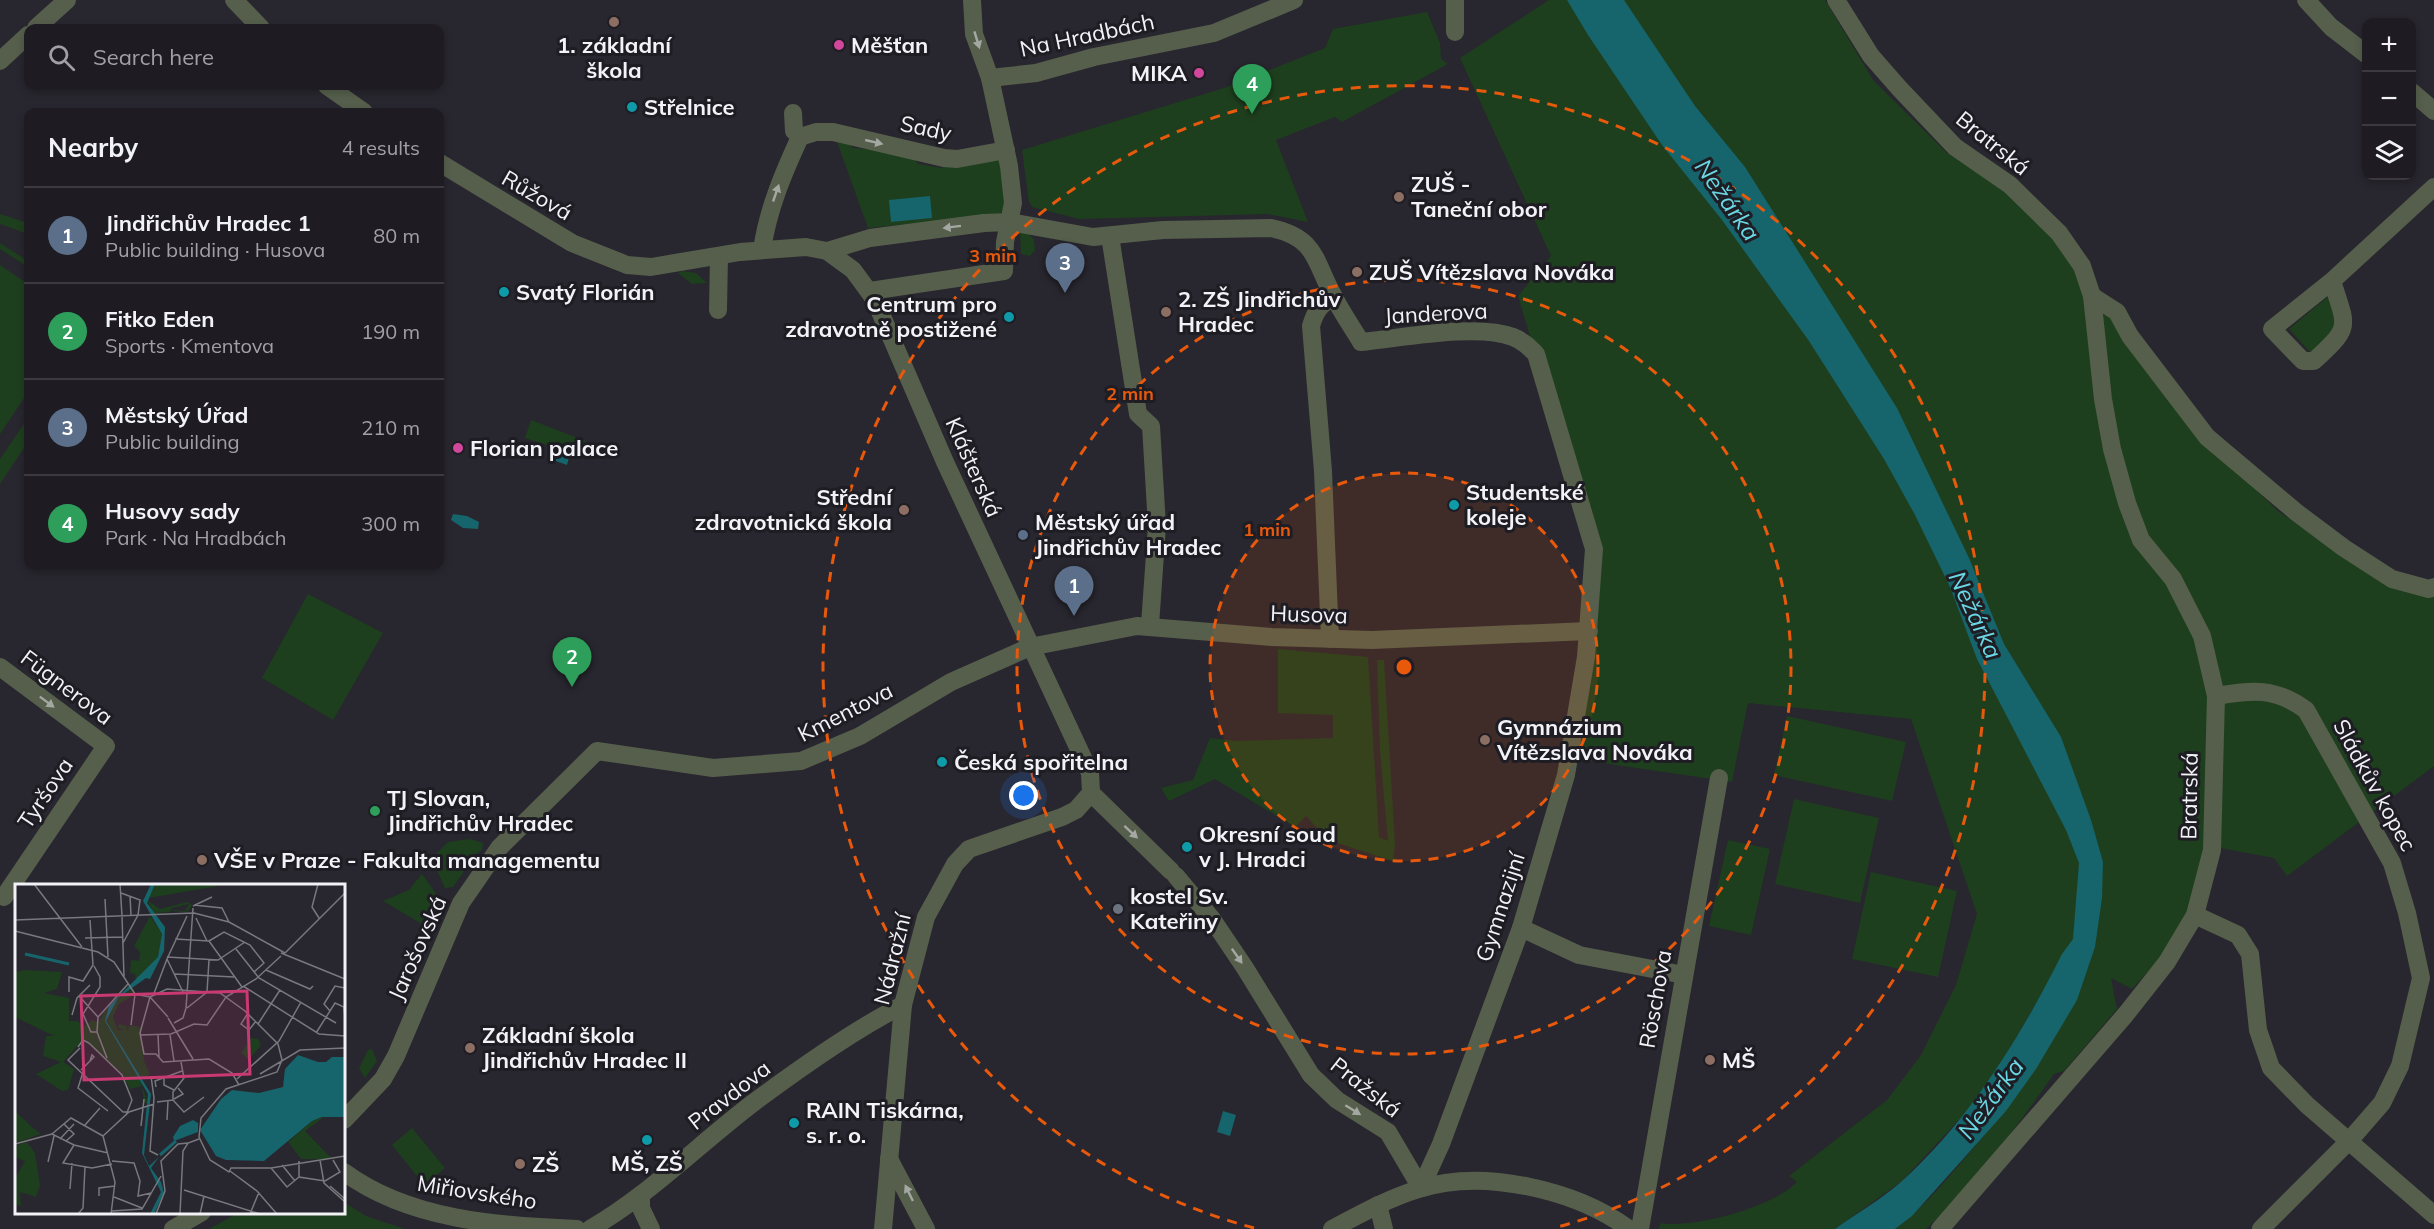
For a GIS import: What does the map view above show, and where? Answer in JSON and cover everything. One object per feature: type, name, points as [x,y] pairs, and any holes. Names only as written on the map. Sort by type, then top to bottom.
[{"type":"street","points":[[40,24],[67,0]]},
{"type":"street","points":[[234,0],[257,24]]},
{"type":"street","points":[[870,291],[1004,271],[1005,242],[1013,203],[1006,150],[990,78],[975,34],[972,0]]},
{"type":"street","name":"Na Hradbách","points":[[990,78],[1036,73],[1094,57],[1214,33],[1256,8],[1294,0]]},
{"type":"street","points":[[1455,0],[1455,32]]},
{"type":"street","name":"Bratrská","points":[[1836,0],[1871,56],[1955,147],[2010,185],[2059,233],[2082,266],[2092,296],[2103,399],[2112,449],[2127,503],[2141,540],[2173,579],[2202,636],[2216,696],[2212,850],[2195,915],[2167,962],[2126,1014],[1940,1229]]},
{"type":"street","points":[[2306,0],[2331,27],[2362,50]]},
{"type":"street","points":[[0,61],[24,39]]},
{"type":"street","points":[[333,90],[358,108]]},
{"type":"street","points":[[2416,95],[2434,111]]},
{"type":"street","points":[[762,250],[766,224],[777,188],[800,137],[794,131],[793,113]]},
{"type":"street","name":"Sady","points":[[800,137],[816,132],[833,132],[957,159],[1006,150]]},
{"type":"street","name":"Růžová","points":[[444,165],[562,237],[615,261],[651,267],[762,250],[806,247],[827,251]]},
{"type":"street","points":[[2332,281],[2345,325],[2341,336],[2314,361],[2303,361],[2272,329],[2332,281],[2434,187]]},
{"type":"street","name":"Janderova","points":[[827,251],[870,238],[1010,222],[1078,236],[1110,236],[1174,229],[1261,228],[1289,232],[1304,241],[1315,254],[1334,297],[1361,342],[1479,331],[1513,337],[1525,343],[1536,354],[1594,549],[1589,631]]},
{"type":"street","points":[[1110,236],[1138,414],[1152,426],[1157,526],[1150,626]]},
{"type":"street","name":"Klášterská","points":[[827,251],[854,270],[870,291],[1030,647],[1090,773],[1091,793]]},
{"type":"street","points":[[718,310],[719,256]]},
{"type":"street","points":[[2092,296],[2117,312],[2130,336],[2153,368],[2216,444],[2296,512],[2392,579],[2428,589],[2434,587]]},
{"type":"street","points":[[1330,639],[1323,471],[1311,326],[1315,313],[1323,303],[1334,297]]},
{"type":"street","name":"Husova","points":[[1030,647],[1150,626],[1272,637],[1330,639],[1410,639],[1589,631]]},
{"type":"street","name":"Gymnazijní","points":[[1421,1188],[1441,1144],[1521,928],[1566,775],[1589,631]]},
{"type":"street","name":"Kmentova","points":[[597,751],[713,768],[801,761],[860,736],[951,682],[1030,647]]},
{"type":"street","name":"Fügnerova","points":[[0,667],[106,746]]},
{"type":"street","name":"Sládkův kopec","points":[[2216,696],[2254,690],[2288,696],[2306,710],[2392,862],[2428,978],[2400,1066],[2382,1103],[2349,1141],[2261,1229]]},
{"type":"street","name":"Tyršova","points":[[17,884],[106,746]]},
{"type":"street","name":"Jarošovská","points":[[345,1119],[382,1079],[396,1056],[461,903],[499,848],[597,751]]},
{"type":"street","name":"Röschova","points":[[1640,1229],[1719,778]]},
{"type":"street","name":"Pražská","points":[[1091,793],[1173,874],[1212,919],[1311,1075],[1337,1100],[1388,1132],[1421,1188]]},
{"type":"street","name":"Nádražní","points":[[883,1229],[903,1005],[926,917],[954,864],[969,849],[1076,810],[1091,793]]},
{"type":"street","points":[[2195,915],[2238,935],[2250,954],[2258,1030],[2271,1068],[2307,1105],[2434,1215]]},
{"type":"street","points":[[1521,928],[1580,955],[1684,975]]},
{"type":"street","name":"Pravdova","points":[[590,1229],[641,1196],[753,1103],[880,1017],[903,1005]]},
{"type":"street","points":[[889,1159],[926,1229]]},
{"type":"street","name":"Miřiovského","points":[[345,1173],[373,1192],[429,1212],[481,1220],[577,1229]]},
{"type":"street","points":[[1332,1229],[1378,1205],[1421,1188],[1456,1182],[1515,1184],[1594,1208],[1629,1229]]},
{"type":"street","points":[[641,1196],[641,1208],[651,1229]]},
{"type":"street","points":[[1378,1205],[1384,1229]]},
{"type":"street","points":[[173,1229],[199,1214]]},
{"type":"green space","points":[[1549,0],[1825,0],[1873,80],[1947,153],[2004,190],[2044,225],[2075,264],[2103,314],[2113,318],[2204,440],[2279,512],[2381,579],[2434,590],[2434,766],[2287,876],[2274,858],[2204,845],[2189,911],[2170,946],[2132,989],[2111,978],[2117,1009],[2064,1071],[2054,1074],[2010,1135],[1978,1174],[1926,1229],[1895,1229],[1927,1200],[1975,1146],[2017,1093],[2045,1052],[2054,1037],[2043,991],[2005,1057],[1969,1109],[1902,1181],[1835,1229],[1659,1229],[1660,1223],[1692,1223],[1712,1219],[1771,1200],[1797,1182],[1789,1176],[1887,1100],[1921,1055],[1956,985],[1977,914],[1911,719],[1748,703],[1732,782],[1569,758],[1594,549],[1518,296],[1551,256],[1460,58]]},
{"type":"green space","points":[[1427,12],[1440,43],[1441,59],[1448,64],[1342,122],[1335,117],[1276,140],[1308,222],[1267,214],[1079,219],[1032,207],[1029,202],[1022,150],[1224,88],[1325,48],[1333,29]]},
{"type":"green space","points":[[836,139],[845,140],[853,148],[910,153],[918,164],[942,168],[948,162],[997,158],[1000,162],[1007,205],[999,215],[868,228]]},
{"type":"green space","points":[[0,214],[24,222],[24,233],[0,224]]},
{"type":"green space","points":[[1020,233],[1028,233],[1034,240],[1035,250],[1030,256],[1021,254]]},
{"type":"green space","points":[[0,243],[24,258],[24,264],[0,249]]},
{"type":"green space","points":[[0,265],[24,281],[24,398],[0,434]]},
{"type":"green space","points":[[683,271],[696,273],[707,283],[692,284],[678,273]]},
{"type":"green space","points":[[2329,296],[2339,332],[2312,354],[2289,329]]},
{"type":"green space","points":[[531,420],[586,441],[584,457],[525,438]]},
{"type":"green space","points":[[24,424],[24,448],[0,484],[0,459]]},
{"type":"green space","points":[[308,594],[383,633],[333,720],[262,678]]},
{"type":"green space","points":[[1278,649],[1368,657],[1379,837],[1388,841],[1380,752],[1377,660],[1384,660],[1395,844],[1393,861],[1328,840],[1306,816],[1295,827],[1215,779],[1169,801],[1161,788],[1193,780],[1210,738],[1236,741],[1333,738],[1333,715],[1278,713]]},
{"type":"green space","points":[[1787,716],[1906,742],[1892,801],[1774,775]]},
{"type":"green space","points":[[1794,799],[1879,818],[1860,903],[1775,884]]},
{"type":"green space","points":[[470,839],[483,843],[482,850],[476,854],[453,887],[445,888],[435,866],[435,855],[448,842]]},
{"type":"green space","points":[[1728,840],[1770,849],[1751,935],[1709,926]]},
{"type":"green space","points":[[1871,872],[1957,891],[1938,977],[1852,959]]},
{"type":"green space","points":[[422,874],[444,905],[437,921],[422,924],[383,901],[409,890]]},
{"type":"green space","points":[[372,1049],[377,1061],[365,1078],[359,1068],[368,1050]]},
{"type":"green space","points":[[412,1128],[445,1168],[424,1185],[392,1145]]},
{"type":"green space","points":[[345,1203],[366,1216],[405,1229],[209,1229],[236,1214],[345,1214]]},
{"type":"water","name":"Nežárka","points":[[1567,0],[1624,0],[1695,106],[1745,167],[1897,408],[1969,558],[2004,644],[2061,737],[2091,820],[2103,862],[2102,898],[2095,947],[2077,1000],[2036,1069],[2006,1111],[1912,1216],[1895,1229],[1835,1229],[1902,1181],[1950,1131],[1992,1075],[2030,1015],[2062,954],[2073,939],[2079,863],[2066,830],[1977,659],[1950,587],[1915,515],[1884,459],[1809,341],[1722,220],[1662,145]]},
{"type":"water","points":[[930,196],[932,218],[891,222],[889,200]]},
{"type":"water","points":[[553,449],[570,454],[567,465],[550,459]]},
{"type":"water","points":[[453,514],[467,516],[479,522],[478,529],[463,528],[451,520]]},
{"type":"water","points":[[1223,1111],[1236,1115],[1230,1136],[1217,1132]]},
{"type":"place","name":"1. základní škola","points":[[614,22]]},
{"type":"place","name":"Měšťan","points":[[839,45]]},
{"type":"place","name":"MIKA","points":[[1199,73]]},
{"type":"place","name":"Střelnice","points":[[632,107]]},
{"type":"place","name":"Husovy sady","points":[[1252,114]]},
{"type":"place","name":"ZUŠ - Taneční obor","points":[[1399,197]]},
{"type":"place","name":"ZUŠ Vítězslava Nováka","points":[[1357,272]]},
{"type":"place","name":"Svatý Florián","points":[[504,292]]},
{"type":"place","name":"Městský Úřad","points":[[1065,293]]},
{"type":"place","name":"2. ZŠ Jindřichův Hradec","points":[[1166,312]]},
{"type":"place","name":"Centrum pro zdravotně postižené","points":[[1009,317]]},
{"type":"place","name":"Florian palace","points":[[458,448]]},
{"type":"place","name":"Studentské koleje","points":[[1454,505]]},
{"type":"place","name":"Střední zdravotnická škola","points":[[904,510]]},
{"type":"place","name":"Městský úřad Jindřichův Hradec","points":[[1023,535]]},
{"type":"place","name":"Jindřichův Hradec 1","points":[[1074,616]]},
{"type":"place","name":"Fitko Eden","points":[[572,687]]},
{"type":"place","name":"Gymnázium Vítězslava Nováka","points":[[1485,740]]},
{"type":"place","name":"Česká spořitelna","points":[[942,762]]},
{"type":"place","name":"TJ Slovan, Jindřichův Hradec","points":[[375,811]]},
{"type":"place","name":"Okresní soud v J. Hradci","points":[[1187,847]]},
{"type":"place","name":"VŠE v Praze - Fakulta managementu","points":[[202,860]]},
{"type":"place","name":"kostel Sv. Kateřiny","points":[[1118,909]]},
{"type":"place","name":"Základní škola Jindřichův Hradec II","points":[[470,1048]]},
{"type":"place","name":"MŠ","points":[[1710,1060]]},
{"type":"place","name":"RAIN Tiskárna, s. r. o.","points":[[794,1123]]},
{"type":"place","name":"MŠ, ZŠ","points":[[647,1140]]},
{"type":"place","name":"ZŠ","points":[[520,1164]]}]
